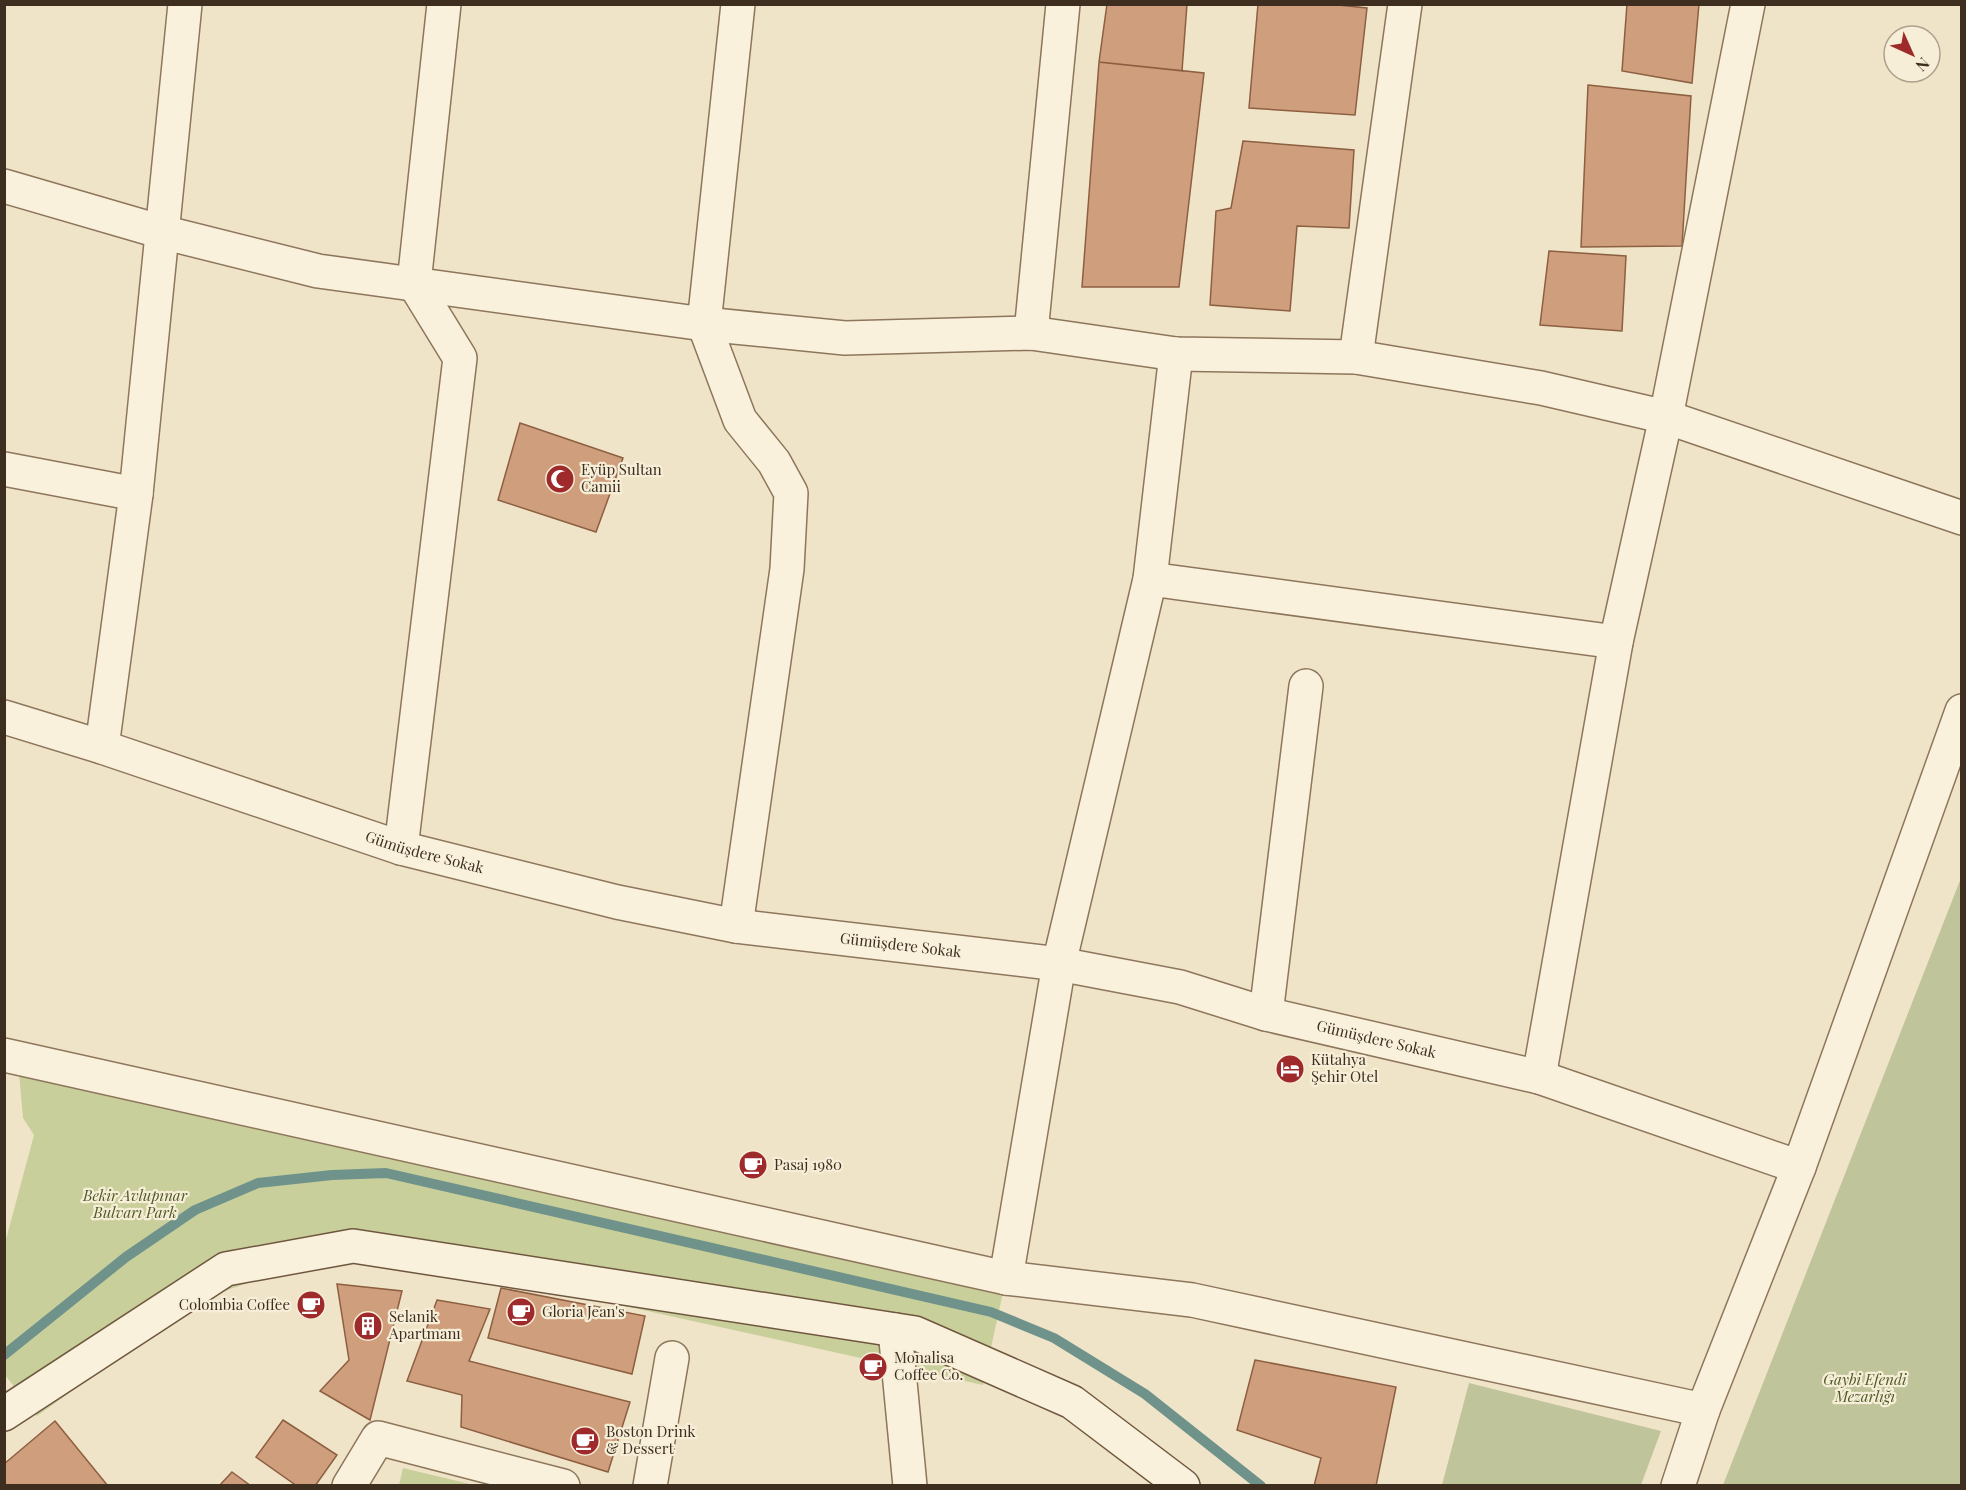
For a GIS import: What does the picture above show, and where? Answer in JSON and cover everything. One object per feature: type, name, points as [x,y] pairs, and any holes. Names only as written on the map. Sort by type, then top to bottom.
[{"type":"street","points":[[102,747],[136,494],[185,4]]},
{"type":"street","points":[[401,848],[460,358],[414,283],[444,4]]},
{"type":"street","points":[[736,926],[787,569],[791,493],[774,462],[740,420],[704,324],[738,4]]},
{"type":"street","points":[[1031,333],[1063,4]]},
{"type":"street","points":[[1356,357],[1405,4]]},
{"type":"street","points":[[1539,1077],[1616,642],[1666,417],[1748,4]]},
{"type":"street","points":[[4,186],[162,232],[318,271],[704,324],[845,338],[1031,333],[1176,354],[1356,357],[1541,388],[1666,417],[1962,518]]},
{"type":"street","points":[[1006,1278],[1059,964],[1150,579],[1176,354]]},
{"type":"street","points":[[4,469],[136,494]]},
{"type":"street","points":[[1150,579],[1616,642]]},
{"type":"street","points":[[1266,1014],[1306,686]]},
{"type":"street","points":[[1678,1485],[1703,1410],[1799,1167],[1962,711]]},
{"type":"street","name":"Gümüşdere Sokak","points":[[4,717],[102,747],[401,848],[617,902],[736,926],[1059,964],[1180,987],[1266,1014],[1539,1077],[1799,1167]]},
{"type":"street","points":[[4,1055],[1006,1278],[1192,1300],[1703,1410]]},
{"type":"street","points":[[4,1414],[226,1269],[353,1246],[915,1333],[1072,1402],[1183,1485]]},
{"type":"street","points":[[895,1330],[910,1485]]},
{"type":"street","points":[[650,1485],[672,1358]]},
{"type":"street","points":[[349,1485],[378,1438],[563,1485]]},
{"type":"green space","name":"Gaybi Efendi Mezarlığı","points":[[1961,878],[1961,1485],[1723,1485]]},
{"type":"green space","name":"Bekir Avlupınar Bulvarı Park","points":[[18,1062],[1006,1278],[983,1385],[353,1246],[199,1300],[37,1416],[5,1375],[5,1243],[34,1135],[23,1118]]},
{"type":"green space","points":[[1469,1383],[1661,1431],[1641,1485],[1442,1485]]},
{"type":"green space","points":[[403,1468],[474,1485],[399,1485]]},
{"type":"building","points":[[1107,4],[1187,4],[1182,71],[1099,62]]},
{"type":"building","points":[[1258,4],[1328,4],[1367,8],[1355,115],[1249,108]]},
{"type":"building","points":[[1627,4],[1699,4],[1692,83],[1622,71]]},
{"type":"building","points":[[1099,62],[1204,73],[1179,287],[1082,287]]},
{"type":"building","points":[[1588,85],[1691,96],[1682,246],[1581,247]]},
{"type":"building","points":[[1243,141],[1354,150],[1349,228],[1297,226],[1290,311],[1210,305],[1216,211],[1231,208]]},
{"type":"building","points":[[1549,251],[1626,256],[1622,331],[1540,325]]},
{"type":"building","name":"Eyüp Sultan Camii","points":[[520,423],[623,458],[596,532],[498,500]]},
{"type":"building","name":"Selanik Apartmanı","points":[[337,1284],[402,1291],[370,1420],[320,1391],[349,1360]]},
{"type":"building","points":[[501,1288],[645,1316],[632,1374],[488,1338]]},
{"type":"building","points":[[437,1300],[490,1309],[469,1361],[630,1402],[608,1472],[461,1427],[462,1395],[407,1381]]},
{"type":"building","points":[[1255,1360],[1396,1387],[1376,1486],[1314,1486],[1321,1458],[1237,1430]]},
{"type":"building","points":[[283,1420],[337,1455],[315,1486],[297,1486],[256,1457]]},
{"type":"building","points":[[55,1421],[108,1486],[4,1486],[4,1464]]},
{"type":"building","points":[[232,1472],[251,1486],[219,1486]]},
{"type":"waterway","points":[[4,1355],[126,1257],[195,1210],[258,1183],[332,1175],[386,1173],[991,1312],[1054,1338],[1145,1394],[1261,1486]]},
{"type":"place","name":"Eyüp Sultan Camii","points":[[560,479]]},
{"type":"place","name":"Kütahya Şehir Otel","points":[[1290,1069]]},
{"type":"place","name":"Pasaj 1980","points":[[753,1165]]},
{"type":"place","name":"Colombia Coffee","points":[[311,1305]]},
{"type":"place","name":"Gloria Jean's","points":[[521,1312]]},
{"type":"place","name":"Selanik Apartmanı","points":[[368,1326]]},
{"type":"place","name":"Monalisa Coffee Co.","points":[[873,1367]]},
{"type":"place","name":"Boston Drink & Dessert","points":[[585,1441]]}]
